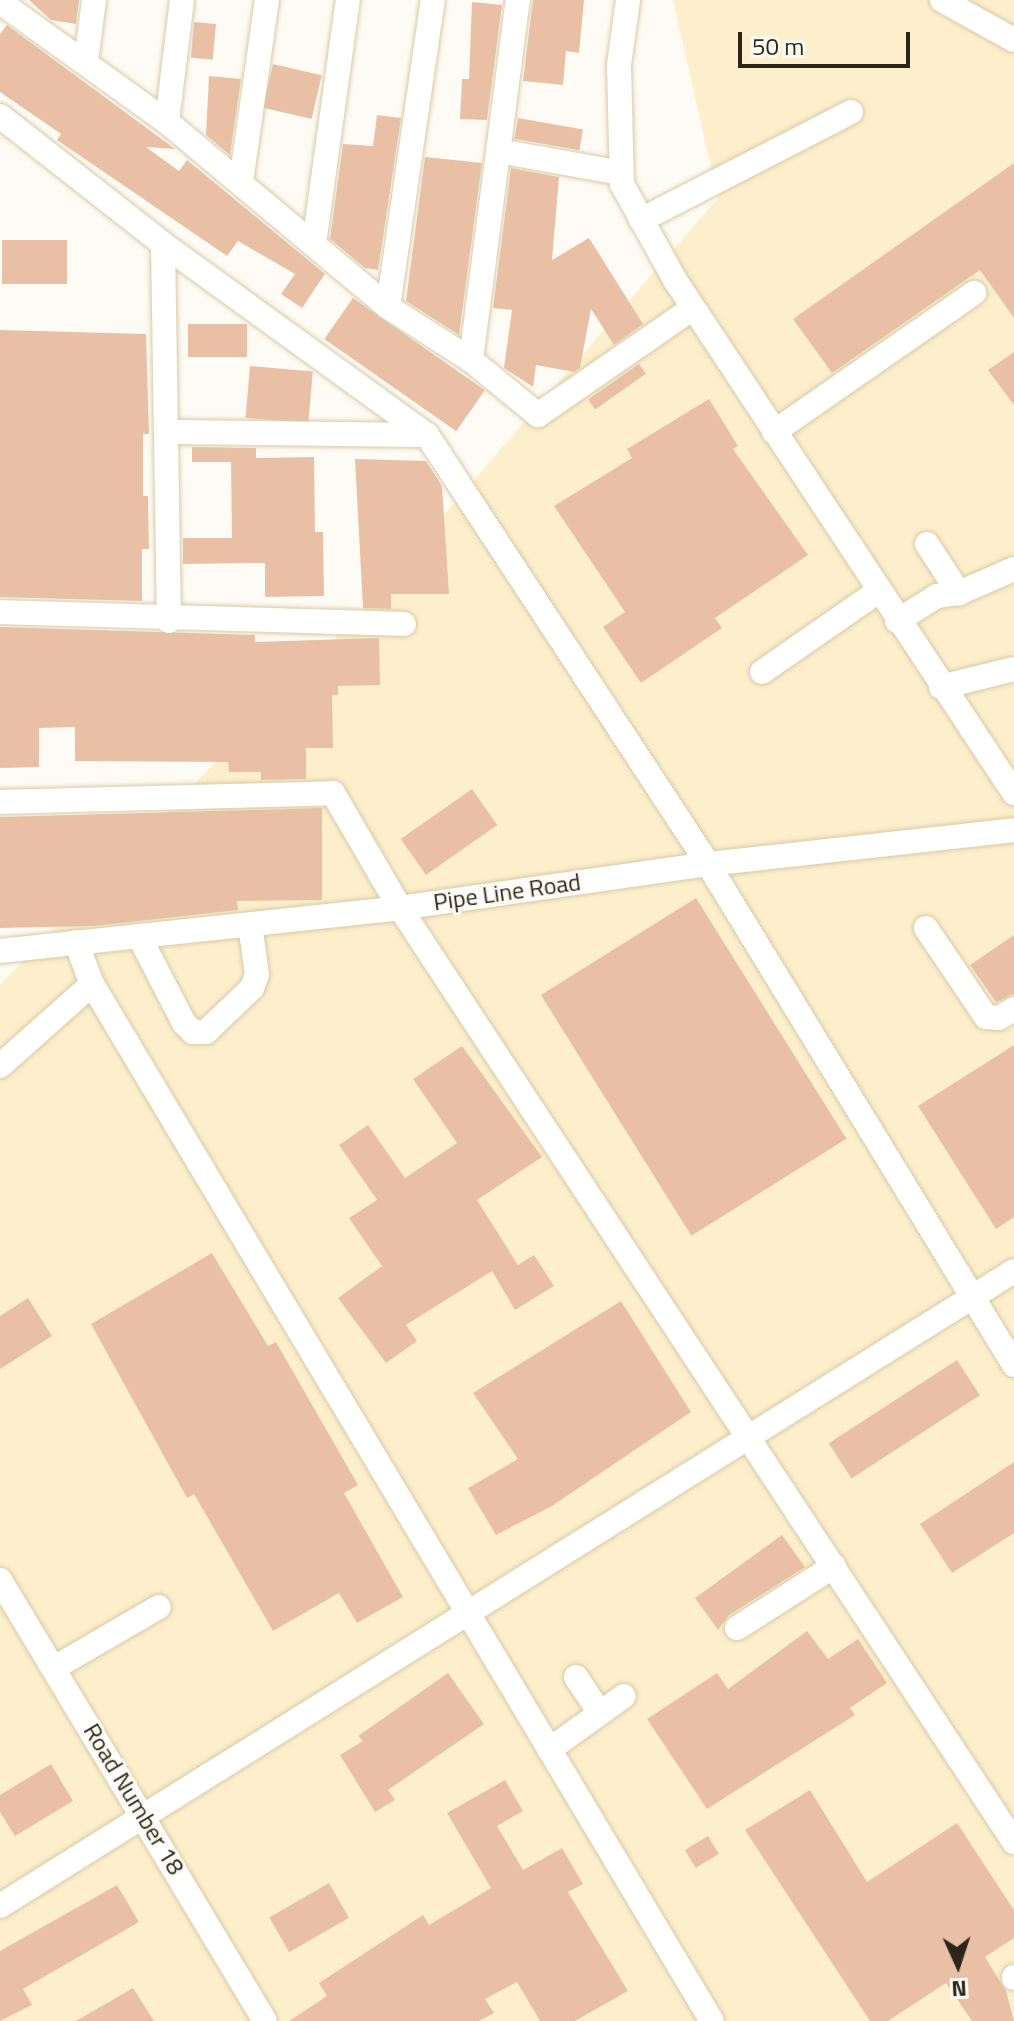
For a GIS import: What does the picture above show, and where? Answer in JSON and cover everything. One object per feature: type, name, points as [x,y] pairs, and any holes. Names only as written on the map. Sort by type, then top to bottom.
[{"type":"street","points":[[86,61],[94,0]]},
{"type":"street","points":[[167,122],[182,0]]},
{"type":"street","points":[[241,182],[267,0]]},
{"type":"street","points":[[314,244],[348,0]]},
{"type":"street","points":[[388,307],[433,0]]},
{"type":"street","points":[[471,360],[518,0]]},
{"type":"street","points":[[628,0],[619,65],[621,173],[641,220],[693,308],[877,592],[1014,793]]},
{"type":"street","points":[[942,0],[1014,40]]},
{"type":"street","points":[[5,5],[167,122],[388,307],[471,360],[538,415],[693,308]]},
{"type":"street","points":[[641,220],[851,112]]},
{"type":"street","points":[[0,116],[163,244],[427,435],[708,864],[971,1300],[1014,1365]]},
{"type":"street","points":[[499,151],[621,173]]},
{"type":"street","points":[[163,244],[169,621]]},
{"type":"street","points":[[774,432],[974,293]]},
{"type":"street","points":[[167,432],[427,435]]},
{"type":"street","points":[[927,544],[959,593]]},
{"type":"street","points":[[897,621],[937,596],[959,593],[1014,569]]},
{"type":"street","points":[[762,672],[877,592]]},
{"type":"street","points":[[0,612],[169,621],[404,624]]},
{"type":"street","points":[[941,687],[1014,669]]},
{"type":"street","points":[[0,802],[333,793],[400,908],[1014,1842]]},
{"type":"street","name":"Pipe Line Road","points":[[0,951],[400,908],[708,864],[1014,830]]},
{"type":"street","points":[[139,936],[184,1023],[193,1032],[206,1032],[252,988],[257,975],[250,924]]},
{"type":"street","points":[[926,928],[986,1017],[999,1018],[1014,1009]]},
{"type":"street","points":[[76,942],[92,984],[712,2021]]},
{"type":"street","points":[[0,1066],[92,984]]},
{"type":"street","points":[[0,1906],[1014,1271]]},
{"type":"street","points":[[737,1628],[834,1566]]},
{"type":"street","name":"Road Number 18","points":[[0,1580],[146,1817],[265,2021]]},
{"type":"street","points":[[54,1668],[159,1607]]},
{"type":"street","points":[[576,1677],[600,1713]]},
{"type":"street","points":[[549,1750],[624,1696]]},
{"type":"shaded area","points":[[673,0],[1014,0],[1014,2021],[0,2021],[0,985],[353,620],[718,198]]},
{"type":"building","points":[[29,0],[79,0],[76,24],[51,20]]},
{"type":"building","points":[[533,0],[584,0],[579,53],[566,51],[563,85],[523,81]]},
{"type":"building","points":[[472,2],[502,5],[487,120],[460,119],[462,79],[469,79]]},
{"type":"building","points":[[194,22],[216,24],[213,60],[191,58]]},
{"type":"building","points":[[7,25],[175,149],[146,147],[179,171],[187,160],[325,274],[302,308],[281,294],[295,274],[238,241],[227,256],[57,140],[61,134],[0,92],[0,34]]},
{"type":"building","points":[[273,64],[322,75],[312,119],[263,108]]},
{"type":"building","points":[[209,76],[241,79],[230,155],[206,135]]},
{"type":"building","points":[[377,115],[401,118],[378,270],[365,268],[330,239],[343,144],[373,146]]},
{"type":"building","points":[[518,118],[583,129],[579,150],[514,139]]},
{"type":"building","points":[[425,157],[482,163],[459,335],[406,301]]},
{"type":"building","points":[[1014,163],[1014,318],[980,270],[832,373],[793,319]]},
{"type":"building","points":[[511,168],[559,177],[552,260],[589,238],[643,324],[614,345],[591,309],[580,368],[574,372],[536,365],[533,387],[504,368],[512,310],[493,308]]},
{"type":"building","points":[[2,240],[67,240],[67,284],[2,284]]},
{"type":"building","points":[[353,298],[485,390],[456,431],[324,339]]},
{"type":"building","points":[[188,324],[247,324],[247,357],[188,357]]},
{"type":"building","points":[[0,330],[146,334],[149,434],[143,434],[143,496],[148,496],[149,549],[142,549],[142,601],[0,597]]},
{"type":"building","points":[[1014,352],[1014,405],[988,370]]},
{"type":"building","points":[[639,364],[646,374],[595,409],[588,400]]},
{"type":"building","points":[[250,366],[313,371],[308,423],[245,418]]},
{"type":"building","points":[[709,399],[738,446],[733,449],[808,555],[715,618],[722,628],[641,683],[603,627],[625,612],[554,506],[632,458],[627,449]]},
{"type":"building","points":[[192,447],[256,448],[256,458],[314,457],[315,532],[323,532],[324,596],[265,597],[265,563],[183,564],[183,538],[232,538],[231,462],[192,462]]},
{"type":"building","points":[[355,459],[426,461],[442,486],[449,594],[391,594],[391,609],[363,608]]},
{"type":"building","points":[[0,627],[255,635],[255,642],[379,638],[380,685],[338,686],[338,695],[332,695],[333,748],[306,748],[306,779],[261,780],[261,772],[229,772],[228,762],[75,761],[75,727],[39,728],[39,767],[0,768]]},
{"type":"building","points":[[472,789],[497,825],[426,875],[401,839]]},
{"type":"building","points":[[322,808],[322,900],[237,901],[238,910],[94,926],[0,928],[0,817]]},
{"type":"building","points":[[696,898],[846,1139],[691,1236],[541,995]]},
{"type":"building","points":[[1014,935],[1014,994],[996,1002],[970,965]]},
{"type":"building","points":[[1014,1045],[1014,1217],[996,1229],[918,1106]]},
{"type":"building","points":[[462,1046],[542,1157],[477,1200],[518,1265],[534,1255],[554,1286],[515,1310],[492,1271],[406,1325],[417,1341],[386,1363],[338,1298],[382,1266],[349,1218],[377,1200],[339,1145],[368,1125],[405,1178],[457,1143],[413,1079]]},
{"type":"building","points":[[212,1253],[268,1346],[276,1342],[358,1485],[344,1493],[403,1597],[357,1623],[339,1593],[273,1631],[194,1494],[187,1498],[91,1324]]},
{"type":"building","points":[[28,1298],[52,1336],[0,1369],[0,1316]]},
{"type":"building","points":[[621,1301],[691,1412],[552,1506],[496,1535],[468,1488],[518,1459],[473,1393]]},
{"type":"building","points":[[957,1360],[980,1395],[852,1479],[829,1443]]},
{"type":"building","points":[[1014,1462],[1014,1533],[952,1573],[920,1524]]},
{"type":"building","points":[[782,1535],[805,1567],[729,1615],[718,1630],[695,1598]]},
{"type":"building","points":[[807,1631],[828,1659],[858,1639],[887,1683],[850,1708],[855,1715],[707,1809],[647,1719],[717,1673],[728,1689]]},
{"type":"building","points":[[448,1673],[484,1724],[388,1790],[395,1800],[375,1812],[340,1755],[363,1741],[358,1736]]},
{"type":"building","points":[[51,1764],[73,1801],[15,1836],[0,1812],[0,1795]]},
{"type":"building","points":[[505,1780],[523,1811],[497,1826],[523,1870],[562,1848],[583,1884],[568,1892],[628,1991],[575,2021],[540,2021],[517,1982],[485,1999],[494,2013],[479,2021],[289,2021],[327,1996],[319,1983],[423,1915],[429,1925],[491,1888],[447,1813]]},
{"type":"building","points":[[810,1790],[867,1882],[957,1823],[1014,1910],[1014,1938],[985,1957],[1006,1991],[1014,2021],[972,2021],[946,1983],[888,2021],[870,2021],[745,1830]]},
{"type":"building","points":[[708,1836],[719,1854],[696,1868],[685,1850]]},
{"type":"building","points":[[329,1883],[349,1918],[289,1952],[269,1918]]},
{"type":"building","points":[[117,1885],[139,1922],[23,1989],[32,2005],[0,2021],[0,1951]]},
{"type":"building","points":[[133,1988],[154,2021],[76,2021]]}]
